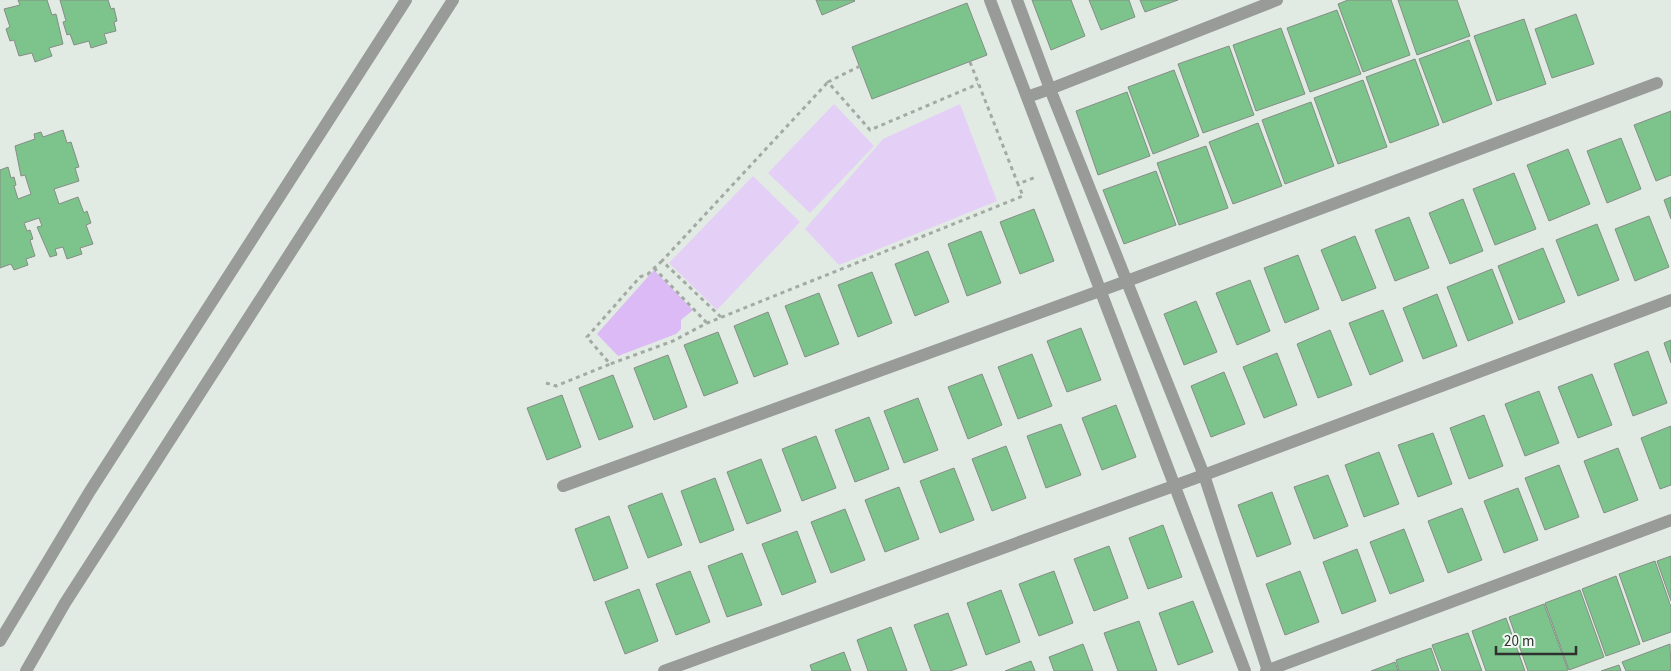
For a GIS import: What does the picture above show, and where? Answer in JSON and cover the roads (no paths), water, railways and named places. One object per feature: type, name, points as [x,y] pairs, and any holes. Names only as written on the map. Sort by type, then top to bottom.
[{"type":"street","points":[[0,642],[90,491],[406,0]]},
{"type":"street","points":[[26,671],[65,604],[453,0]]},
{"type":"street","points":[[990,0],[1176,485],[1245,671]]},
{"type":"street","points":[[1017,0],[1050,89],[1204,475],[1267,671],[1671,520]]},
{"type":"street","points":[[1027,96],[1050,89],[1277,0]]},
{"type":"street","points":[[563,486],[1127,281],[1657,83]]},
{"type":"street","points":[[664,671],[1204,475],[1671,300]]}]
